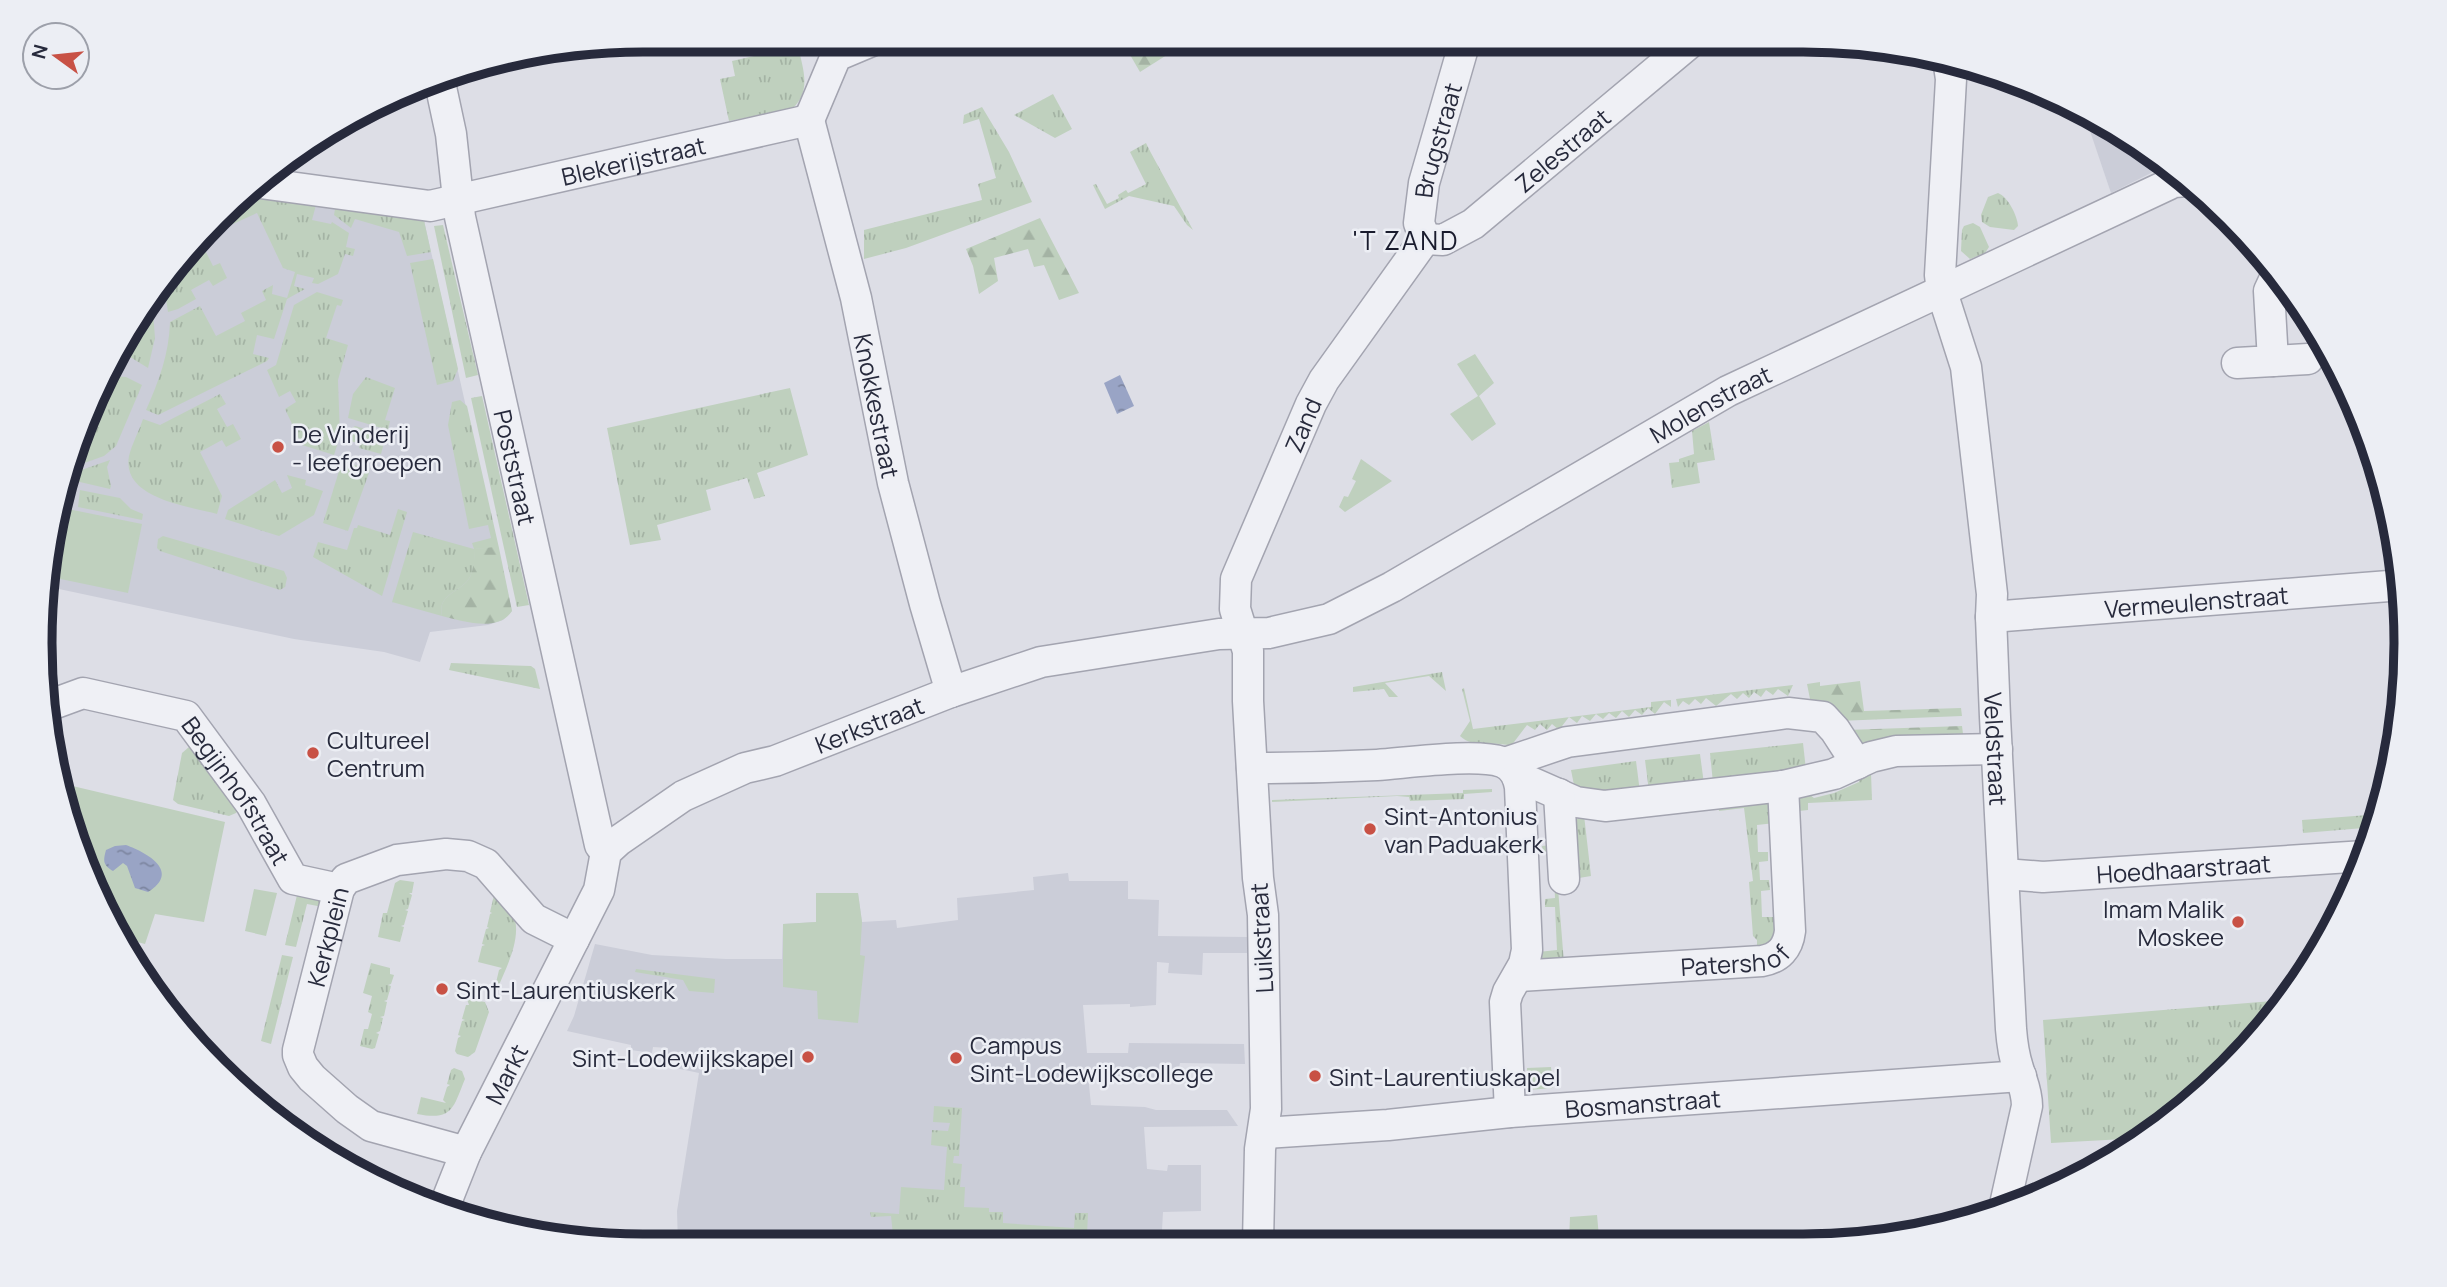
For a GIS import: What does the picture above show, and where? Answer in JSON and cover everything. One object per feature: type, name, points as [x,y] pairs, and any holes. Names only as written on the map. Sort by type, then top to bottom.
[{"type":"street","points":[[809,120],[830,52]]},
{"type":"street","name":"Brugstraat","points":[[1425,239],[1419,223],[1424,183],[1462,52]]},
{"type":"street","name":"Zelestraat","points":[[1425,239],[1443,240],[1472,225],[1679,52]]},
{"type":"street","name":"Veldstraat","points":[[1950,72],[1941,237],[1942,292],[1966,368],[1992,594],[2011,1029],[2017,1066],[2026,1087],[2027,1106],[2006,1198]]},
{"type":"street","name":"Poststraat","points":[[441,88],[451,134],[463,230],[597,832],[600,845],[606,852]]},
{"type":"street","name":"Blekerijstraat","points":[[272,185],[430,206],[809,120]]},
{"type":"street","name":"Knokkestraat","points":[[809,120],[856,298],[893,483],[951,692]]},
{"type":"street","name":"Molenstraat","points":[[1243,633],[1269,633],[1300,628],[1329,619],[1367,601],[1728,391],[2173,183]]},
{"type":"street","name":"Zand","points":[[1243,633],[1235,609],[1238,570],[1311,404],[1324,380],[1425,239]]},
{"type":"street","points":[[2272,284],[2269,291],[2273,361]]},
{"type":"street","points":[[2237,363],[2308,359]]},
{"type":"street","name":"Vermeulenstraat","points":[[1991,617],[2391,586]]},
{"type":"street","name":"Kerkstraat","points":[[606,852],[683,796],[745,768],[775,761],[951,692],[1041,662],[1219,634],[1243,633]]},
{"type":"street","name":"Luikstraat","points":[[1243,633],[1248,651],[1248,701],[1258,878],[1263,915],[1266,1109],[1260,1149],[1258,1234]]},
{"type":"street","name":"Begijnhofstraat","points":[[56,703],[83,693],[187,716],[251,804],[293,879],[340,889]]},
{"type":"street","points":[[1511,769],[1567,742],[1788,713],[1823,717],[1835,730],[1857,764]]},
{"type":"street","points":[[1252,768],[1492,760],[1576,802],[1605,806],[1783,786],[1834,774],[1871,757],[1896,751],[1997,749]]},
{"type":"street","points":[[1510,1112],[1506,1002],[1527,950],[1528,937],[1520,787],[1511,769]]},
{"type":"street","name":"Patershof","points":[[1518,976],[1762,961],[1779,955],[1788,943],[1790,931],[1783,786]]},
{"type":"street","points":[[1559,794],[1564,879]]},
{"type":"street","points":[[574,939],[599,890],[606,852]]},
{"type":"street","name":"Kerkplein","points":[[466,1152],[371,1126],[346,1109],[312,1078],[299,1060],[298,1050],[340,889],[346,880],[397,860],[446,854],[467,856],[486,864],[534,919],[574,939]]},
{"type":"street","name":"Hoedhaarstraat","points":[[2004,874],[2043,877],[2355,857]]},
{"type":"street","name":"Markt","points":[[447,1200],[466,1152],[574,939]]},
{"type":"street","name":"Bosmanstraat","points":[[1264,1133],[1388,1125],[1510,1112],[2021,1076]]},
{"type":"shaded area","points":[[2092,128],[2099,132],[2157,170],[2111,193],[2090,131]]},
{"type":"shaded area","name":"De Vinderij - leefgroepen","points":[[261,193],[423,216],[512,611],[503,620],[488,625],[430,632],[420,662],[384,652],[294,639],[56,588],[64,528],[73,491],[97,417],[113,382],[152,315],[175,284],[199,254]]},
{"type":"shaded area","name":"Campus Sint-Lodewijkscollege","points":[[1068,873],[1069,881],[1128,881],[1128,899],[1159,900],[1158,936],[1247,937],[1247,953],[1203,953],[1202,975],[1168,973],[1169,963],[1157,962],[1156,1005],[1083,1005],[1087,1053],[1128,1053],[1129,1043],[1244,1044],[1245,1064],[1180,1063],[1177,1079],[1088,1075],[1091,1105],[1145,1107],[1156,1110],[1227,1110],[1238,1126],[1144,1127],[1147,1169],[1167,1171],[1168,1165],[1201,1165],[1201,1211],[1163,1212],[1162,1230],[1113,1230],[1113,1234],[678,1234],[677,1211],[699,1073],[666,1066],[668,1048],[653,1047],[652,1053],[631,1050],[631,1045],[567,1031],[595,944],[652,955],[782,959],[783,924],[816,922],[816,893],[858,893],[862,922],[896,920],[897,928],[958,920],[957,898],[1034,890],[1033,877]]},
{"type":"green space","points":[[772,52],[799,52],[804,71],[802,95],[792,109],[729,121],[720,79],[735,76],[732,61]]},
{"type":"green space","points":[[1128,52],[1172,52],[1140,72]]},
{"type":"green space","points":[[1053,94],[1072,129],[1055,138],[1014,115]]},
{"type":"green space","points":[[982,107],[1009,152],[1032,202],[906,248],[864,259],[864,230],[982,200],[978,184],[996,178],[979,119],[963,124],[964,115]]},
{"type":"green space","points":[[1146,143],[1193,230],[1174,206],[1129,196],[1105,209],[1093,185],[1096,184],[1107,204],[1119,198],[1118,195],[1126,190],[1128,193],[1146,184],[1130,152]]},
{"type":"green space","points":[[261,193],[423,216],[431,252],[407,256],[399,232],[355,219],[351,228],[334,215],[335,209],[316,205],[312,220],[332,222],[349,233],[346,247],[355,249],[353,256],[345,254],[338,274],[318,284],[312,283],[314,278],[297,274],[294,286],[305,289],[287,299],[274,339],[257,335],[253,354],[269,358],[267,361],[158,415],[146,410],[168,345],[170,322],[200,306],[216,336],[245,321],[241,313],[266,300],[262,291],[273,285],[272,294],[287,298],[295,272],[283,268],[257,213],[224,228]]},
{"type":"green space","points":[[1998,193],[2005,198],[2014,212],[2018,226],[2014,230],[1990,227],[1982,222],[1981,215],[1988,197]]},
{"type":"green space","points":[[1040,218],[1079,293],[1059,300],[1044,265],[1034,267],[1028,249],[994,258],[998,281],[979,294],[966,249]]},
{"type":"green space","points":[[1973,223],[1980,227],[1989,247],[1985,253],[1970,259],[1961,251],[1962,230],[1964,226]]},
{"type":"green space","points":[[443,225],[478,375],[466,378],[434,226]]},
{"type":"green space","points":[[204,249],[213,266],[220,263],[227,278],[213,286],[209,280],[191,290],[196,299],[168,312],[166,297]]},
{"type":"green space","points":[[433,259],[458,369],[453,381],[437,385],[410,263]]},
{"type":"green space","points":[[317,292],[343,300],[341,306],[337,305],[326,338],[348,345],[338,380],[340,436],[334,455],[302,445],[285,409],[296,402],[290,391],[279,397],[267,370],[276,365],[294,305]]},
{"type":"green space","points":[[153,313],[155,338],[148,368],[128,356]]},
{"type":"green space","points":[[1475,354],[1494,383],[1479,396],[1496,424],[1472,441],[1450,414],[1478,396],[1457,364]]},
{"type":"green space","points":[[116,376],[126,377],[142,385],[116,446],[104,456],[81,464],[97,417],[113,382]]},
{"type":"green space","points":[[366,377],[395,388],[385,420],[390,421],[388,430],[348,418],[353,394]]},
{"type":"green space","points":[[790,388],[808,455],[757,473],[765,496],[754,499],[747,478],[706,490],[711,510],[657,525],[661,540],[630,545],[607,428]]},
{"type":"green space","points":[[220,394],[226,404],[217,409],[227,427],[233,424],[241,439],[226,447],[222,440],[200,452],[222,496],[217,514],[160,498],[135,482],[129,471],[129,456],[143,419],[160,425]]},
{"type":"green space","points":[[482,396],[529,605],[517,607],[471,398]]},
{"type":"green space","points":[[460,400],[467,406],[499,548],[475,549],[470,577],[443,602],[442,616],[392,602],[413,532],[474,549],[472,543],[491,538],[488,525],[469,529],[448,425],[452,402]]},
{"type":"green space","points":[[1709,422],[1715,460],[1697,463],[1700,483],[1672,488],[1669,463],[1679,462],[1679,459],[1694,454],[1692,431]]},
{"type":"green space","points":[[355,426],[386,435],[381,454],[359,448],[360,444],[348,440]]},
{"type":"green space","points":[[1361,459],[1392,481],[1345,512],[1339,507],[1356,481],[1352,479]]},
{"type":"green space","points":[[110,460],[107,467],[110,489],[76,481],[79,471]]},
{"type":"green space","points":[[352,464],[370,470],[348,531],[323,523],[339,471]]},
{"type":"green space","points":[[287,475],[306,480],[305,485],[323,491],[314,515],[279,536],[225,519],[228,510],[275,480],[282,493],[292,488]]},
{"type":"green space","points":[[80,490],[120,498],[131,509],[143,514],[142,520],[78,507]]},
{"type":"green space","points":[[69,509],[142,524],[128,593],[57,578]]},
{"type":"green space","points":[[398,509],[407,512],[382,596],[313,557],[318,542],[347,550],[354,528],[358,525],[390,535]]},
{"type":"green space","points":[[163,536],[284,571],[287,578],[285,587],[280,590],[160,551],[157,548],[158,539]]},
{"type":"green space","points":[[499,548],[512,611],[506,618],[489,624],[442,616],[443,602],[470,577],[475,549]]},
{"type":"green space","points":[[451,663],[531,666],[535,669],[540,689],[449,670]]},
{"type":"green space","points":[[1442,672],[1446,691],[1429,676],[1385,683],[1398,697],[1389,697],[1384,689],[1353,692],[1353,687]]},
{"type":"green space","points":[[1860,681],[1864,711],[1961,708],[1962,716],[1838,721],[1811,704],[1807,684],[1820,682],[1820,686]]},
{"type":"green space","points":[[1793,685],[1788,696],[1778,689],[1773,695],[1766,690],[1761,697],[1754,692],[1749,698],[1743,693],[1737,699],[1731,694],[1716,706],[1706,698],[1701,704],[1695,699],[1689,705],[1683,701],[1678,707],[1676,699]]},
{"type":"green space","points":[[1464,688],[1473,729],[1569,717],[1559,730],[1552,724],[1547,730],[1540,724],[1535,730],[1527,725],[1511,746],[1471,742],[1460,736],[1470,721],[1462,689]]},
{"type":"green space","points":[[1671,700],[1671,707],[1664,702],[1655,714],[1648,708],[1642,715],[1635,710],[1629,717],[1622,711],[1616,718],[1609,713],[1603,719],[1596,714],[1590,721],[1582,716],[1577,723],[1569,717],[1651,707],[1651,702]]},
{"type":"green space","points":[[1962,726],[1964,742],[1861,745],[1846,730]]},
{"type":"green space","points":[[1803,743],[1806,770],[1713,783],[1710,753]]},
{"type":"green space","points":[[192,747],[238,810],[236,813],[229,816],[178,804],[173,800],[182,753]]},
{"type":"green space","points":[[1700,754],[1704,784],[1649,791],[1645,760]]},
{"type":"green space","points":[[1636,761],[1640,792],[1591,798],[1575,790],[1571,770]]},
{"type":"green space","points":[[1862,771],[1871,773],[1872,800],[1808,803],[1808,810],[1799,811],[1796,798],[1805,791],[1814,798],[1834,793],[1859,782]]},
{"type":"green space","points":[[70,786],[225,822],[204,922],[155,914],[145,944],[133,941],[113,905],[97,870]]},
{"type":"green space","points":[[1492,789],[1492,792],[1464,794],[1464,799],[1410,801],[1409,797],[1397,796],[1272,802],[1272,800],[1463,793],[1463,790]]},
{"type":"green space","points":[[1532,789],[1543,791],[1551,801],[1564,963],[1535,965],[1538,952],[1557,950],[1555,907],[1545,907],[1545,899],[1555,898],[1553,854],[1543,854],[1542,846],[1552,845],[1550,802],[1532,802]]},
{"type":"green space","points":[[1718,799],[1766,800],[1771,804],[1775,823],[1757,825],[1758,852],[1768,852],[1768,861],[1759,862],[1760,880],[1769,880],[1770,890],[1761,891],[1762,917],[1780,917],[1779,940],[1757,949],[1757,940],[1753,936],[1749,882],[1753,881],[1744,808],[1719,811]]},
{"type":"green space","points":[[1584,815],[1591,876],[1579,878],[1578,862],[1568,853],[1571,822]]},
{"type":"green space","points":[[2368,815],[2365,828],[2303,833],[2302,820]]},
{"type":"green space","points":[[400,880],[414,882],[412,893],[409,893],[412,895],[408,909],[405,910],[408,911],[404,925],[401,926],[404,927],[400,942],[378,937],[383,913],[387,913],[395,883]]},
{"type":"green space","points":[[496,887],[514,916],[516,935],[496,992],[494,991],[499,970],[502,968],[478,962],[482,946],[485,945],[482,944],[486,929],[489,928],[487,927]]},
{"type":"green space","points":[[254,889],[277,893],[266,936],[245,931]]},
{"type":"green space","points":[[298,891],[325,898],[323,907],[307,904],[296,947],[285,945]]},
{"type":"green space","points":[[816,893],[858,893],[862,922],[860,955],[865,956],[858,1023],[818,1019],[817,991],[783,987],[783,924],[816,922]]},
{"type":"green space","points":[[282,955],[293,957],[271,1044],[261,1041]]},
{"type":"green space","points":[[371,963],[390,968],[390,974],[394,975],[388,985],[391,986],[387,1000],[384,1001],[387,1002],[384,1016],[380,1017],[383,1018],[380,1031],[376,1033],[379,1034],[375,1048],[372,1049],[360,1046],[364,1029],[368,1029],[372,1014],[368,1012],[372,996],[363,993]]},
{"type":"green space","points":[[636,969],[715,979],[714,993],[689,991],[683,980],[635,972]]},
{"type":"green space","points":[[467,999],[485,1002],[489,1012],[475,1052],[468,1057],[455,1051],[461,1036],[458,1035],[462,1021],[465,1020],[462,1019],[466,1005],[469,1005]]},
{"type":"green space","points":[[2274,1001],[2248,1033],[2193,1088],[2125,1139],[2051,1143],[2043,1020]]},
{"type":"green space","points":[[1551,1067],[1553,1088],[1528,1090],[1527,1068]]},
{"type":"green space","points":[[454,1068],[462,1071],[465,1079],[450,1110],[438,1116],[417,1114],[421,1097],[446,1103],[443,1100],[450,1085],[447,1084],[451,1070]]},
{"type":"green space","points":[[934,1106],[962,1108],[959,1156],[954,1156],[953,1163],[962,1164],[960,1187],[965,1187],[964,1207],[989,1208],[989,1212],[1003,1212],[1003,1223],[1074,1228],[1075,1213],[1088,1213],[1087,1234],[893,1234],[891,1216],[871,1217],[870,1212],[899,1214],[901,1187],[944,1190],[947,1147],[931,1145],[932,1130],[948,1131],[950,1123],[933,1122]]},
{"type":"green space","points":[[1597,1215],[1599,1234],[1569,1234],[1570,1217]]},
{"type":"water","points":[[1120,375],[1134,406],[1117,414],[1104,383]]},
{"type":"water","points":[[126,845],[151,858],[161,870],[162,877],[148,892],[135,888],[127,866],[123,863],[113,871],[106,865],[106,850]]},
{"type":"place","name":"De Vinderij - leefgroepen","points":[[278,447]]},
{"type":"place","name":"Cultureel Centrum","points":[[313,753]]},
{"type":"place","name":"Sint-Antonius van Paduakerk","points":[[1370,829]]},
{"type":"place","name":"Imam Malik Moskee","points":[[2238,922]]},
{"type":"place","name":"Sint-Laurentiuskerk","points":[[442,989]]},
{"type":"place","name":"Sint-Lodewijkskapel","points":[[808,1057]]},
{"type":"place","name":"Campus Sint-Lodewijkscollege","points":[[956,1058]]},
{"type":"place","name":"Sint-Laurentiuskapel","points":[[1315,1076]]},
{"type":"district","name":"'T ZAND","points":[[1406,240]]}]
